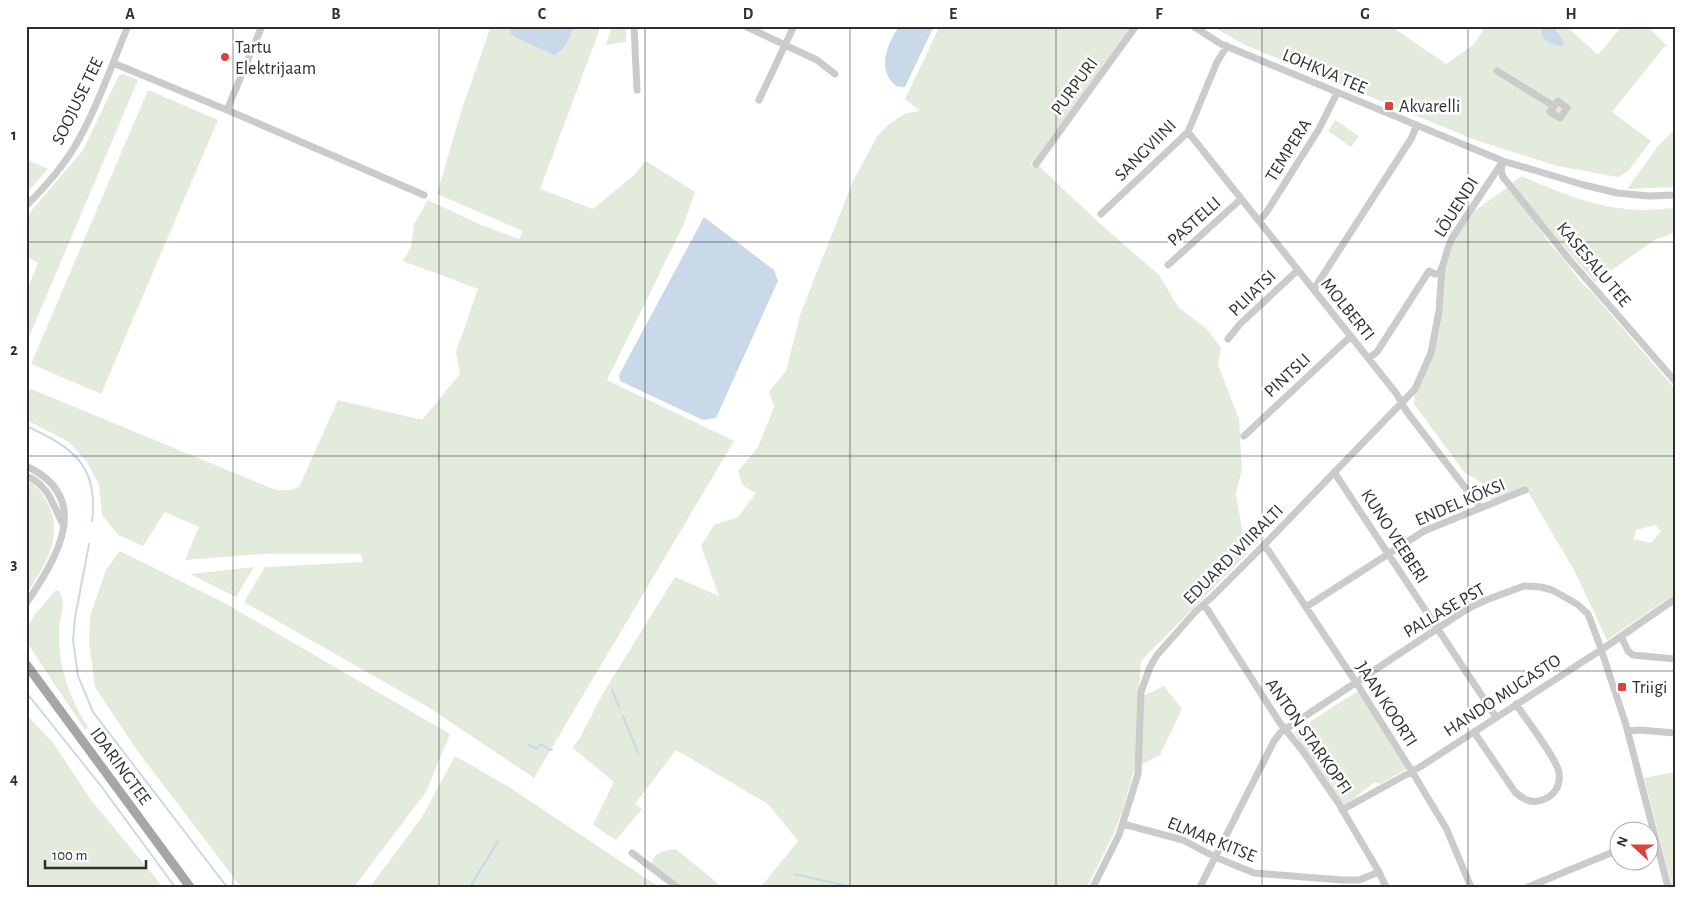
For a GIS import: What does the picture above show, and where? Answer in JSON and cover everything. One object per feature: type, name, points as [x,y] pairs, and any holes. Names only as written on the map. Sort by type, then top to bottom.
[{"type":"main road","name":"IDARINGTEE","points":[[26,664],[190,887]]},
{"type":"street","name":"SOOJUSE TEE","points":[[26,206],[75,146],[128,26]]},
{"type":"street","points":[[227,110],[262,26]]},
{"type":"street","points":[[634,26],[637,90]]},
{"type":"street","points":[[745,26],[817,60],[835,74]]},
{"type":"street","points":[[759,100],[794,26]]},
{"type":"street","name":"PURPURI","points":[[1036,164],[1136,26]]},
{"type":"street","name":"LOHKVA TEE","points":[[1193,26],[1209,38],[1227,46],[1503,161],[1617,193],[1649,196],[1675,195]]},
{"type":"street","name":"SANGVIINI","points":[[1101,214],[1188,132],[1217,62],[1227,46]]},
{"type":"street","points":[[113,63],[424,194]]},
{"type":"street","points":[[1498,71],[1554,106]]},
{"type":"street","name":"TEMPERA","points":[[1259,221],[1319,129],[1337,93]]},
{"type":"street","points":[[1314,289],[1411,139],[1417,125]]},
{"type":"street","name":"MOLBERTI","points":[[1188,132],[1369,358],[1396,393],[1407,412],[1480,508]]},
{"type":"street","name":"LÕUENDI","points":[[1442,268],[1446,251],[1452,238],[1503,161]]},
{"type":"street","name":"KASESALU TEE","points":[[1503,161],[1501,170],[1503,177],[1568,258],[1675,382]]},
{"type":"street","name":"PASTELLI","points":[[1168,265],[1241,199]]},
{"type":"street","points":[[1369,358],[1376,352],[1429,271],[1439,274],[1442,268]]},
{"type":"street","name":"EDUARD WIIRALTI","points":[[1092,887],[1116,843],[1138,774],[1140,708],[1142,692],[1150,667],[1162,648],[1415,389],[1431,352],[1439,311],[1442,268]]},
{"type":"street","name":"PLIIATSI","points":[[1228,339],[1240,324],[1298,270]]},
{"type":"street","name":"PINTSLI","points":[[1244,436],[1351,336]]},
{"type":"street","points":[[26,466],[42,475],[57,490],[66,515],[65,527],[56,556],[26,604]]},
{"type":"street","name":"KUNO VEEBERI","points":[[1334,472],[1496,717]]},
{"type":"street","points":[[26,476],[37,481],[49,494],[65,527]]},
{"type":"street","name":"ENDEL KÕKSI","points":[[1306,607],[1424,531],[1525,490]]},
{"type":"street","name":"JAAN KOORTI","points":[[1263,546],[1268,550],[1356,682],[1412,770],[1446,828],[1471,887]]},
{"type":"street","name":"PALLASE PST","points":[[1200,887],[1274,740],[1285,728],[1467,609],[1524,586],[1552,590],[1588,614],[1628,732],[1648,820]]},
{"type":"street","name":"HANDO MUGASTO","points":[[1342,810],[1474,732],[1601,650],[1675,599]]},
{"type":"street","name":"ANTON STARKOPFI","points":[[1203,605],[1342,810],[1386,887]]},
{"type":"street","points":[[1621,636],[1628,651],[1633,655],[1675,659]]},
{"type":"street","points":[[1474,732],[1515,792],[1524,800],[1537,802],[1547,799],[1556,790],[1559,772],[1540,738],[1516,704]]},
{"type":"street","points":[[1628,732],[1639,730],[1675,733]]},
{"type":"street","name":"ELMAR KITSE","points":[[1123,824],[1184,840],[1215,857],[1254,873],[1359,880],[1379,872]]},
{"type":"street","points":[[632,853],[677,887]]},
{"type":"street","points":[[1528,887],[1608,854]]},
{"type":"street","name":"PALLASE PST","points":[[1658,855],[1668,887]]},
{"type":"shaded area","points":[[491,26],[512,26],[510,33],[516,38],[555,56],[565,47],[574,26],[601,26],[540,189],[593,209],[634,175],[646,161],[695,192],[683,226],[607,380],[734,441],[534,778],[428,707],[244,602],[265,567],[363,562],[361,554],[264,554],[185,560],[199,527],[165,512],[143,546],[118,535],[102,515],[99,485],[87,462],[69,442],[26,420],[26,387],[276,490],[290,490],[299,487],[338,400],[422,420],[460,374],[456,352],[478,289],[403,261],[411,247],[414,224],[428,200],[479,224],[519,239],[523,231],[437,194],[461,112]]},
{"type":"shaded area","points":[[612,26],[626,26],[626,42],[606,45]]},
{"type":"shaded area","points":[[940,26],[1133,26],[1030,166],[1038,165],[1097,221],[1159,275],[1179,308],[1207,329],[1221,348],[1218,365],[1239,419],[1242,470],[1236,493],[1246,555],[1141,661],[1138,701],[1145,695],[1164,686],[1182,709],[1160,755],[1137,767],[1137,760],[1114,833],[1087,887],[761,887],[798,841],[768,804],[676,750],[635,804],[642,809],[616,840],[593,825],[614,782],[573,747],[580,738],[603,693],[675,577],[719,596],[701,546],[714,525],[738,517],[756,493],[743,486],[738,471],[758,447],[774,407],[769,392],[786,371],[801,312],[854,179],[878,135],[889,124],[906,113],[920,111],[905,99]]},
{"type":"shaded area","points":[[1211,26],[1391,26],[1446,64],[1473,45],[1486,26],[1566,26],[1598,55],[1622,26],[1647,26],[1666,45],[1612,112],[1651,141],[1628,171],[1618,177],[1557,166],[1475,140],[1245,45]]},
{"type":"shaded area","points":[[123,74],[138,80],[26,344],[26,292],[38,263],[26,256],[26,217],[83,150],[119,75]]},
{"type":"shaded area","points":[[148,90],[218,120],[101,394],[31,364]]},
{"type":"shaded area","points":[[1335,120],[1359,136],[1351,147],[1328,131]]},
{"type":"shaded area","points":[[1675,129],[1675,187],[1627,189],[1658,146]]},
{"type":"shaded area","points":[[26,159],[48,169],[26,194]]},
{"type":"shaded area","points":[[1522,176],[1561,192],[1601,205],[1634,210],[1675,208],[1675,232],[1653,241],[1595,282],[1519,195],[1512,183]]},
{"type":"shaded area","points":[[1508,187],[1523,204],[1549,243],[1583,285],[1589,289],[1675,389],[1675,594],[1607,640],[1574,570],[1528,492],[1493,504],[1483,484],[1464,472],[1414,404],[1415,389],[1431,352],[1442,268],[1463,219]],"holes":[[[1655,525],[1661,531],[1651,543],[1634,539],[1636,530]]]},
{"type":"shaded area","points":[[26,480],[36,486],[41,492],[52,514],[54,526],[53,538],[46,562],[26,595]]},
{"type":"shaded area","points":[[120,551],[223,602],[450,734],[426,792],[354,887],[241,887],[136,749],[95,687],[89,642],[90,616],[106,570]]},
{"type":"shaded area","points":[[254,567],[236,597],[190,574]]},
{"type":"shaded area","points":[[56,590],[59,591],[63,600],[59,633],[63,669],[71,695],[88,727],[85,730],[26,641],[26,629],[36,613]]},
{"type":"shaded area","points":[[26,683],[29,686],[27,715],[54,744],[91,800],[163,887],[26,887]]},
{"type":"shaded area","points":[[1358,691],[1407,769],[1380,784],[1375,782],[1343,807],[1294,732]]},
{"type":"shaded area","points":[[455,756],[509,787],[659,887],[370,887],[422,817]]},
{"type":"shaded area","points":[[1675,772],[1675,887],[1672,887],[1658,832],[1658,820],[1655,820],[1644,778]]},
{"type":"shaded area","points":[[676,849],[722,887],[678,887],[651,866],[656,855]]},
{"type":"water","points":[[512,26],[574,26],[562,50],[555,56],[516,38],[510,33]]},
{"type":"water","points":[[899,26],[934,26],[905,87],[897,86],[893,83],[885,67],[886,53]]},
{"type":"water","points":[[1543,26],[1556,30],[1564,43],[1562,46],[1550,43],[1543,38],[1541,31]]},
{"type":"water","points":[[704,217],[774,270],[778,281],[716,418],[703,420],[620,381],[619,375]]},
{"type":"waterway","points":[[26,426],[57,442],[69,451],[87,472],[93,502],[92,521]]},
{"type":"waterway","points":[[89,544],[75,618],[73,640],[78,676],[93,712],[227,887]]},
{"type":"waterway","points":[[612,690],[619,707]]},
{"type":"waterway","points":[[26,692],[101,786],[175,887]]},
{"type":"waterway","points":[[623,716],[638,753]]},
{"type":"waterway","points":[[529,745],[537,749],[540,745],[545,746],[547,749],[552,750]]},
{"type":"waterway","points":[[470,887],[498,841]]},
{"type":"waterway","points":[[794,874],[852,887]]},
{"type":"place","name":"Tartu Elektrijaam","points":[[225,57]]},
{"type":"place","name":"Akvarelli","points":[[1389,106]]},
{"type":"place","name":"Triigi","points":[[1622,687]]}]
